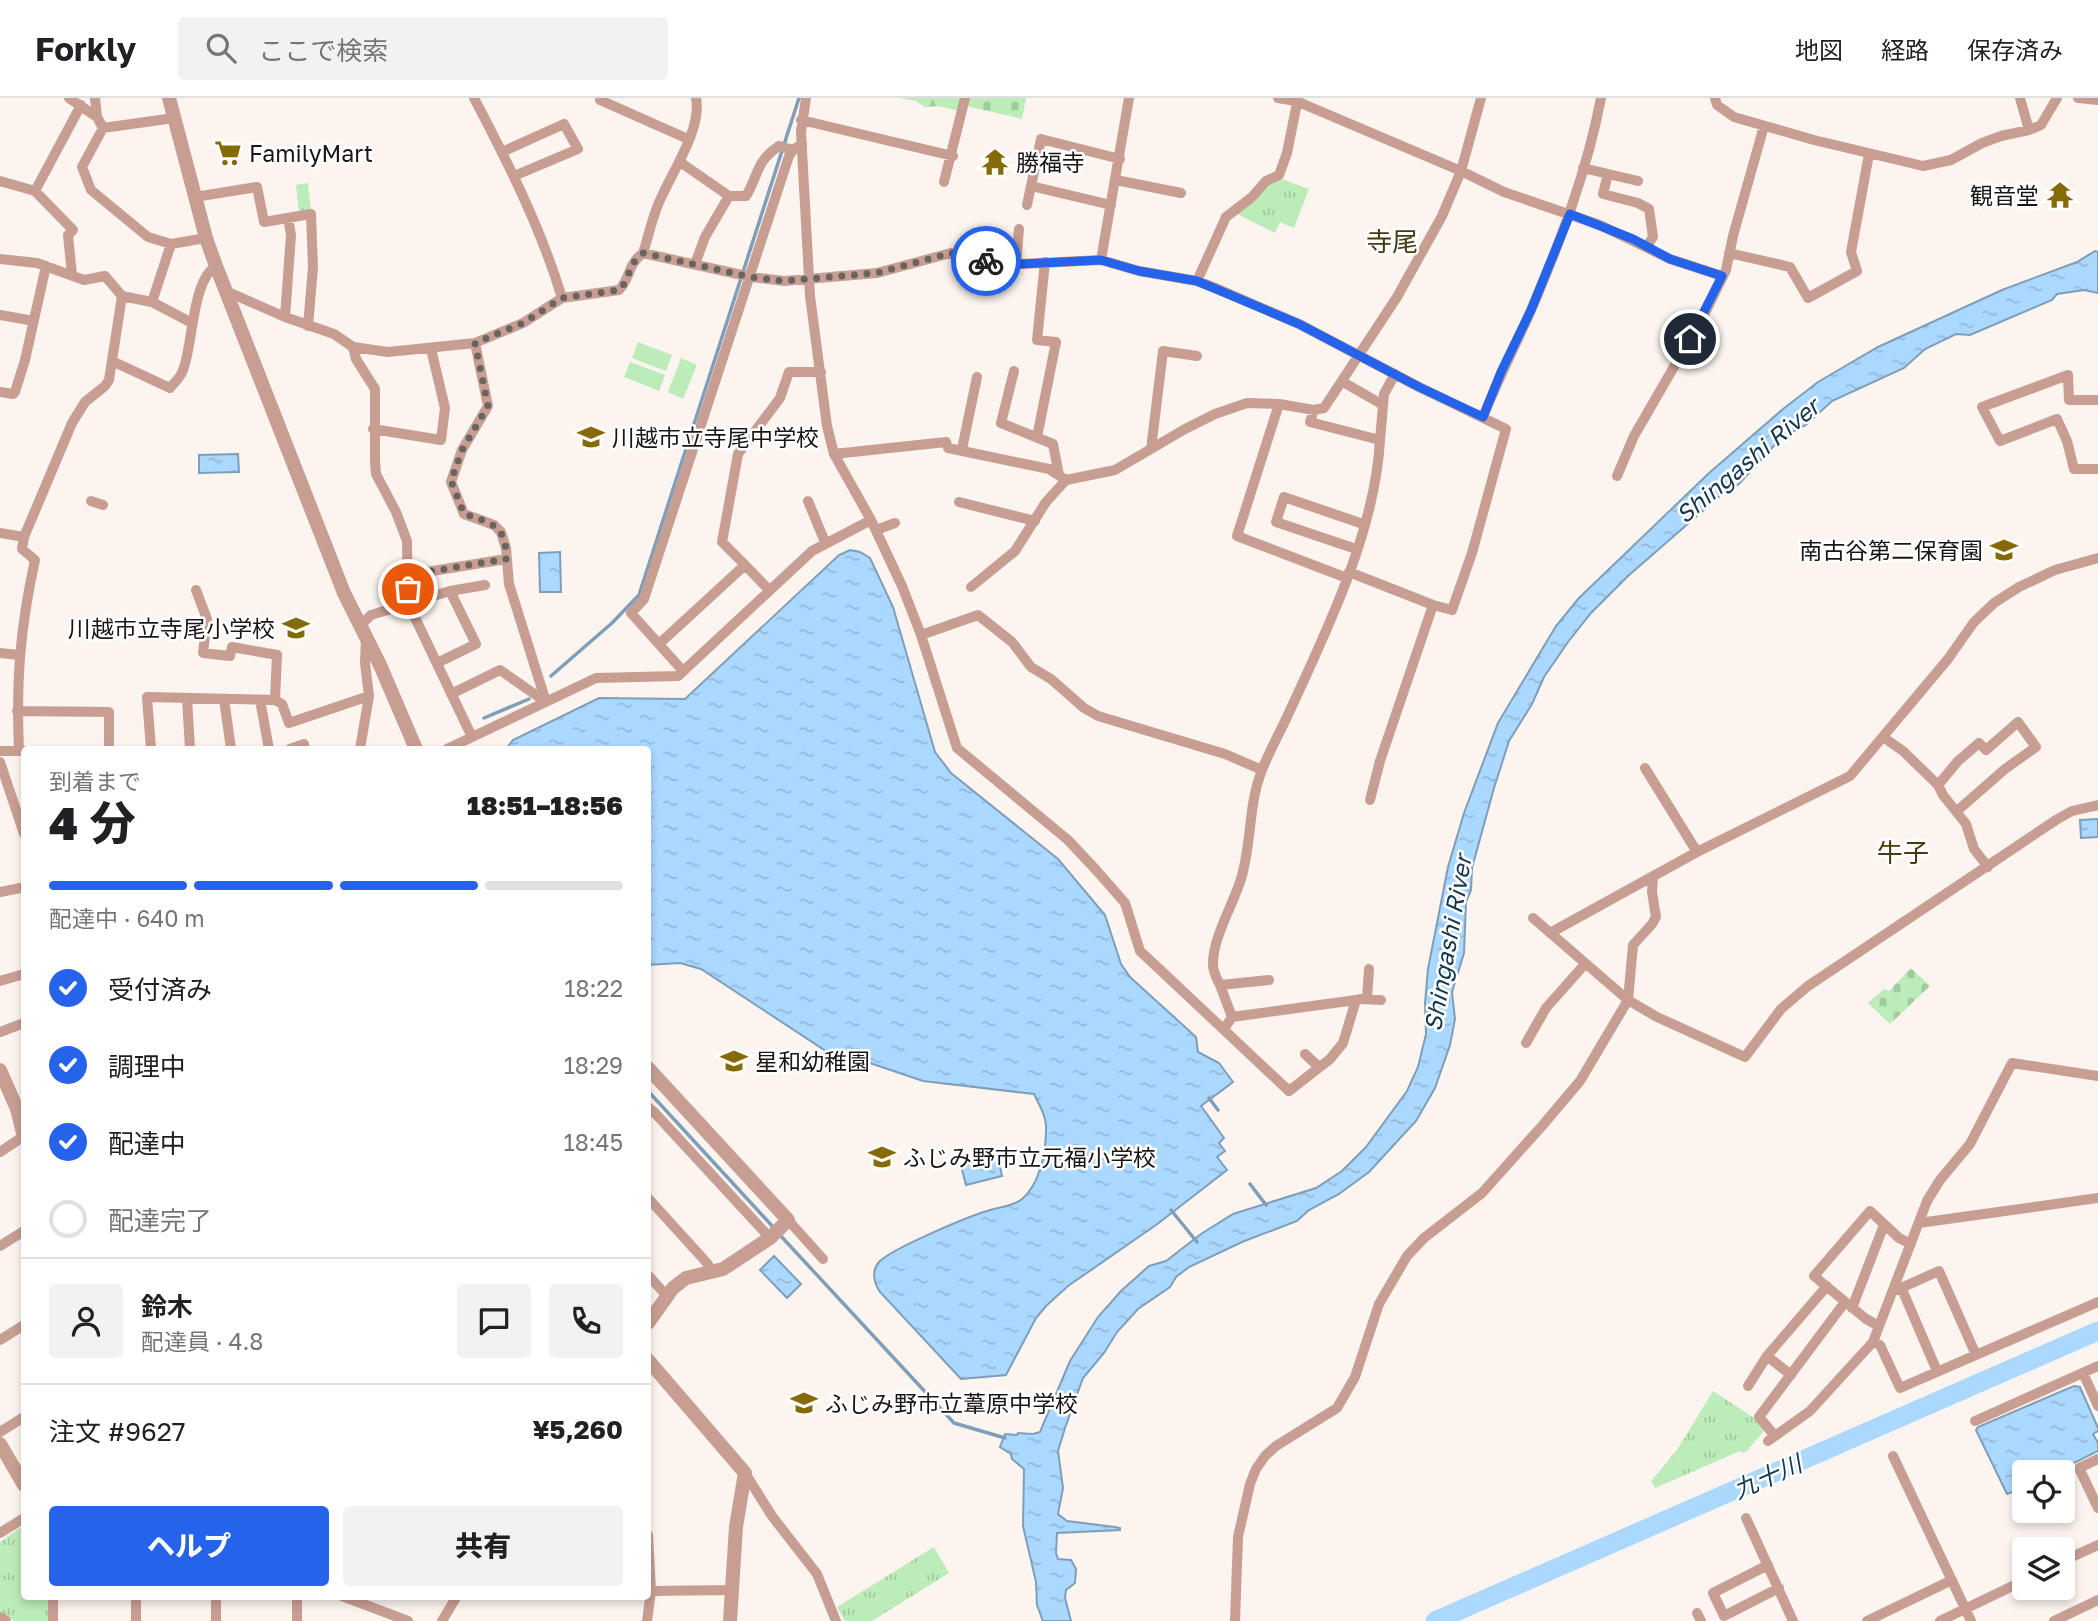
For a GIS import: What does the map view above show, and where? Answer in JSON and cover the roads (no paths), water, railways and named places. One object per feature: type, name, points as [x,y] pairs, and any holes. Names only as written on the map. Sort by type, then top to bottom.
[{"type":"street","points":[[69,98],[97,117]]},
{"type":"street","points":[[95,98],[97,117],[103,128]]},
{"type":"street","points":[[169,98],[216,266],[329,556],[415,746]]},
{"type":"street","points":[[474,98],[514,176],[562,298]]},
{"type":"street","points":[[228,292],[285,317],[334,334],[353,346],[388,352],[475,343],[523,323],[562,298],[619,290],[624,286],[631,264],[643,253],[661,198],[680,162],[696,118],[695,98]]},
{"type":"street","points":[[683,671],[631,613],[644,599],[797,147],[806,98]]},
{"type":"street","points":[[944,182],[953,156],[965,98]]},
{"type":"street","points":[[1101,260],[1129,98]]},
{"type":"street","points":[[1278,98],[1297,100],[1504,192],[1600,225],[1670,259],[1722,276]]},
{"type":"street","points":[[834,454],[946,442],[948,448],[1049,469],[1062,477],[1115,470],[1185,429],[1247,403],[1279,404],[1314,410],[1324,408],[1397,297],[1441,216],[1461,171],[1481,98]]},
{"type":"street","points":[[1483,417],[1570,214],[1601,98]]},
{"type":"street","points":[[1715,98],[1717,105],[1734,117],[1923,166],[1951,160],[2001,135],[2041,125],[2057,98]]},
{"type":"street","points":[[2020,98],[2029,130]]},
{"type":"street","points":[[2078,98],[2098,100]]},
{"type":"street","points":[[600,100],[688,139]]},
{"type":"street","points":[[1197,281],[1226,217],[1252,197],[1266,181],[1279,175],[1287,153],[1297,100]]},
{"type":"street","points":[[35,191],[81,105]]},
{"type":"street","points":[[103,128],[174,118]]},
{"type":"street","points":[[802,120],[953,156]]},
{"type":"street","points":[[502,152],[564,124],[578,149],[514,176]]},
{"type":"street","points":[[1617,476],[1634,436],[1722,276],[1764,125]]},
{"type":"street","points":[[103,128],[82,167],[91,190],[148,237],[172,244],[206,238]]},
{"type":"street","points":[[1027,205],[1041,138],[1120,159]]},
{"type":"street","points":[[680,162],[729,196],[746,195],[759,163],[772,150],[779,146],[797,147]]},
{"type":"street","points":[[797,147],[809,279],[827,426],[834,454],[874,525],[902,586],[921,635],[957,748],[1086,858],[1125,903],[1140,951],[1289,1091],[1343,1043],[1361,999],[1369,970]]},
{"type":"street","points":[[1729,253],[1790,267],[1808,298],[1857,271],[1852,252],[1869,154]]},
{"type":"street","points":[[1583,168],[1638,181]]},
{"type":"street","points":[[1608,174],[1603,194],[1638,203],[1649,209],[1653,237],[1646,247]]},
{"type":"street","points":[[1116,180],[1181,193]]},
{"type":"street","points":[[0,181],[35,191],[73,230],[68,235],[72,275]]},
{"type":"street","points":[[1031,186],[1111,205]]},
{"type":"street","points":[[195,197],[257,187],[264,222],[311,215],[314,231],[308,326]]},
{"type":"street","points":[[695,264],[705,237],[729,196]]},
{"type":"street","points":[[285,317],[290,235],[288,218]]},
{"type":"street","points":[[1016,264],[1019,229]]},
{"type":"street","points":[[152,302],[172,244]]},
{"type":"street","points":[[643,253],[751,277],[783,281],[877,273],[951,253],[1002,265],[1101,260],[1139,271],[1197,281],[1299,324],[1506,429],[1472,553],[1452,610],[1237,536],[1279,404]]},
{"type":"street","points":[[0,259],[46,266],[84,280],[105,276],[122,296],[152,302],[192,323]]},
{"type":"street","points":[[1037,438],[1056,342],[1037,340],[1045,262]]},
{"type":"street","points":[[0,392],[15,392],[26,360],[46,266]]},
{"type":"street","points":[[112,360],[170,387],[183,373],[197,300],[209,270],[216,266]]},
{"type":"street","points":[[22,746],[18,711],[19,655],[35,560],[22,550],[24,537],[72,422],[85,402],[109,380],[122,296]]},
{"type":"street","points":[[0,315],[34,321]]},
{"type":"street","points":[[475,343],[488,406],[462,450],[451,481],[464,514],[494,525],[501,532],[506,548],[509,584],[546,702]]},
{"type":"street","points":[[353,346],[356,359],[375,389],[373,429],[376,474],[397,512],[407,541],[408,603],[472,737]]},
{"type":"street","points":[[373,429],[441,440],[445,408],[431,349]]},
{"type":"street","points":[[1151,449],[1163,351],[1197,356]]},
{"type":"street","points":[[971,587],[1015,551],[1062,477],[1053,444],[1001,423],[1014,371]]},
{"type":"street","points":[[769,590],[722,542],[738,454],[780,398],[789,372],[821,372]]},
{"type":"street","points":[[1232,1017],[1213,969],[1213,952],[1241,878],[1248,847],[1253,799],[1262,770],[1314,658],[1356,550],[1378,473],[1384,394],[1395,374]]},
{"type":"street","points":[[2098,400],[2069,400],[2068,375],[1982,407],[2000,441],[2057,419],[2067,441],[2074,469],[2098,469]]},
{"type":"street","points":[[962,449],[977,377]]},
{"type":"street","points":[[1343,382],[1383,405]]},
{"type":"street","points":[[1314,410],[1310,422],[1380,440]]},
{"type":"street","points":[[1356,550],[1276,522],[1284,497],[1363,524]]},
{"type":"street","points":[[91,501],[103,505]]},
{"type":"street","points":[[808,501],[825,542]]},
{"type":"street","points":[[959,502],[1035,521]]},
{"type":"street","points":[[453,746],[596,678],[678,676],[805,557],[825,542],[874,525],[895,523]]},
{"type":"street","points":[[0,533],[24,537]]},
{"type":"street","points":[[1550,933],[1697,852],[1850,776],[1948,659],[1974,622],[1994,603],[2019,587],[2055,570],[2098,558]]},
{"type":"street","points":[[408,575],[506,559]]},
{"type":"street","points":[[659,644],[745,565]]},
{"type":"street","points":[[361,746],[369,696],[363,632],[372,615],[450,591],[485,585]]},
{"type":"street","points":[[196,590],[207,619],[203,653],[230,656],[232,647],[277,655],[275,700]]},
{"type":"street","points":[[436,663],[476,644],[450,591]]},
{"type":"street","points":[[1370,800],[1380,761],[1433,605]]},
{"type":"street","points":[[921,635],[978,615],[1012,642],[1031,667],[1051,679],[1084,708],[1098,716],[1225,754],[1262,770]]},
{"type":"street","points":[[0,653],[19,655]]},
{"type":"street","points":[[452,694],[500,670],[546,702]]},
{"type":"street","points":[[151,746],[147,698],[275,700],[282,704],[289,723],[369,696]]},
{"type":"street","points":[[187,698],[190,746]]},
{"type":"street","points":[[224,699],[230,746]]},
{"type":"street","points":[[260,700],[268,746]]},
{"type":"street","points":[[18,711],[109,712],[109,746]]},
{"type":"street","points":[[1938,785],[1958,761],[1979,743],[1986,750],[2018,722],[2036,747],[2005,769],[1957,811]]},
{"type":"street","points":[[1883,737],[1903,751],[1938,785],[1966,824],[1973,849],[1988,867]]},
{"type":"street","points":[[0,751],[21,750]]},
{"type":"street","points":[[0,762],[21,825]]},
{"type":"street","points":[[1644,768],[1697,852]]},
{"type":"street","points":[[10,793],[21,794]]},
{"type":"street","points":[[1533,918],[1628,1000],[1657,1017],[1745,1057],[1781,1009],[1808,986],[2072,811],[2098,805]]},
{"type":"street","points":[[1235,1621],[1238,1537],[1256,1469],[1276,1446],[1337,1408],[1355,1377],[1379,1304],[1407,1256],[1424,1238],[1482,1193],[1580,1081],[1628,1000],[1633,945],[1656,917],[1652,892],[1653,876]]},
{"type":"street","points":[[0,892],[20,888]]},
{"type":"street","points":[[1526,1043],[1546,1008],[1585,964]]},
{"type":"street","points":[[0,981],[21,975]]},
{"type":"street","points":[[1220,985],[1269,980]]},
{"type":"street","points":[[1224,1029],[1232,1017],[1361,999],[1381,1000]]},
{"type":"street","points":[[0,1032],[21,1024]]},
{"type":"street","points":[[1305,1054],[1319,1067]]},
{"type":"street","points":[[1884,1225],[1849,1305],[1759,1417],[1772,1439],[1810,1411],[1873,1342],[1896,1289],[1927,1201],[1940,1180],[1970,1144],[2012,1063],[2098,1076]]},
{"type":"street","points":[[0,1070],[21,1125]]},
{"type":"street","points":[[651,1071],[823,1259]]},
{"type":"street","points":[[651,1110],[770,1238]]},
{"type":"street","points":[[0,1152],[21,1139]]},
{"type":"street","points":[[1919,1223],[2098,1198]]},
{"type":"street","points":[[651,1201],[712,1272]]},
{"type":"street","points":[[1879,1326],[1866,1319],[1814,1276],[1870,1211],[1899,1238],[1911,1244]]},
{"type":"street","points":[[652,1309],[686,1278],[723,1269],[770,1238],[788,1220]]},
{"type":"street","points":[[0,1246],[21,1233]]},
{"type":"street","points":[[1896,1289],[1938,1271],[1976,1354]]},
{"type":"street","points":[[651,1278],[667,1296]]},
{"type":"street","points":[[1748,1386],[1767,1356],[1827,1286]]},
{"type":"street","points":[[1896,1289],[1937,1371]]},
{"type":"street","points":[[1873,1342],[1880,1345],[1899,1388],[2098,1302]]},
{"type":"street","points":[[0,1340],[21,1327]]},
{"type":"street","points":[[1767,1356],[1791,1375]]},
{"type":"street","points":[[651,1363],[745,1472],[772,1516],[817,1574],[836,1621]]},
{"type":"street","points":[[1975,1421],[2098,1366]]},
{"type":"street","points":[[2082,1373],[2098,1406]]},
{"type":"street","points":[[0,1432],[21,1419]]},
{"type":"street","points":[[0,1444],[21,1480]]},
{"type":"street","points":[[1893,1455],[1971,1621]]},
{"type":"street","points":[[2098,1459],[2079,1468],[2098,1508]]},
{"type":"street","points":[[730,1621],[736,1527],[745,1472]]},
{"type":"street","points":[[1746,1518],[1793,1621]]},
{"type":"street","points":[[0,1533],[21,1520]]},
{"type":"street","points":[[2075,1556],[2098,1545]]},
{"type":"street","points":[[1768,1565],[1713,1593],[1724,1616],[1779,1588]]},
{"type":"street","points":[[1867,1621],[1952,1580]]},
{"type":"street","points":[[1940,1621],[2012,1586]]},
{"type":"street","points":[[651,1591],[733,1590]]},
{"type":"street","points":[[52,1621],[53,1600]]},
{"type":"street","points":[[136,1600],[136,1621]]},
{"type":"street","points":[[216,1600],[216,1621]]},
{"type":"street","points":[[297,1600],[298,1621]]},
{"type":"street","points":[[353,1600],[408,1621]]},
{"type":"street","points":[[442,1621],[455,1600]]},
{"type":"street","points":[[647,1621],[650,1600]]},
{"type":"street","points":[[2053,1621],[2098,1600]]},
{"type":"street","points":[[0,1617],[6,1621]]},
{"type":"water","name":"Shingashi River","points":[[2095,251],[2098,252],[2098,293],[2084,290],[2057,294],[2052,300],[1970,335],[1956,334],[1925,349],[1904,368],[1832,401],[1806,425],[1781,438],[1739,484],[1721,495],[1628,576],[1591,613],[1568,642],[1544,677],[1532,704],[1509,741],[1494,788],[1472,868],[1471,890],[1466,902],[1464,953],[1452,992],[1455,1019],[1450,1045],[1435,1088],[1416,1121],[1369,1172],[1339,1194],[1309,1210],[1297,1221],[1242,1242],[1189,1267],[1176,1277],[1170,1287],[1138,1309],[1083,1378],[1058,1451],[1063,1488],[1058,1514],[1067,1521],[1115,1527],[1120,1530],[1057,1533],[1058,1559],[1071,1560],[1076,1569],[1075,1583],[1066,1590],[1065,1598],[1071,1621],[1043,1621],[1037,1605],[1036,1582],[1023,1526],[1024,1469],[1012,1459],[1011,1454],[1000,1447],[1005,1434],[1040,1432],[1070,1361],[1098,1317],[1121,1291],[1149,1266],[1166,1261],[1233,1214],[1316,1188],[1342,1171],[1366,1147],[1407,1091],[1418,1067],[1426,1034],[1428,969],[1448,867],[1464,813],[1498,723],[1556,626],[1579,598],[1708,474],[1818,382],[1878,347],[2002,290],[2077,262]]},
{"type":"water","points":[[238,454],[239,472],[199,473],[199,455]]},
{"type":"water","points":[[850,550],[870,558],[893,607],[935,752],[951,773],[1058,859],[1105,915],[1121,964],[1130,977],[1196,1037],[1198,1052],[1219,1063],[1233,1082],[1201,1106],[1224,1138],[1219,1143],[1225,1151],[1217,1157],[1227,1170],[1156,1225],[1068,1286],[1046,1306],[1036,1318],[1006,1375],[961,1379],[880,1292],[874,1273],[879,1262],[898,1249],[963,1220],[1014,1204],[1028,1193],[1041,1167],[1046,1138],[1045,1120],[1034,1094],[923,1081],[864,1061],[838,1059],[701,969],[680,963],[651,965],[651,746],[508,746],[513,740],[599,698],[685,699],[839,555]]},
{"type":"water","points":[[560,552],[561,592],[540,592],[539,553]]},
{"type":"water","points":[[2098,819],[2098,837],[2081,838],[2080,820]]},
{"type":"water","points":[[998,1157],[1002,1176],[966,1185],[961,1166]]},
{"type":"water","points":[[774,1256],[801,1284],[787,1298],[760,1270]]},
{"type":"water","points":[[2074,1386],[2080,1387],[2098,1428],[2093,1434],[2098,1443],[2098,1451],[2075,1462],[2075,1460],[2012,1460],[2012,1492],[2007,1494],[1976,1430]]},
{"type":"waterway","points":[[551,676],[612,623],[639,595],[799,98]]},
{"type":"waterway","points":[[484,718],[529,699]]},
{"type":"waterway","points":[[651,1094],[774,1228]]},
{"type":"waterway","points":[[1209,1098],[1218,1110]]},
{"type":"waterway","points":[[1250,1184],[1266,1205]]},
{"type":"waterway","points":[[1171,1210],[1197,1242]]},
{"type":"waterway","points":[[779,1234],[954,1423],[1005,1438]]},
{"type":"waterway","name":"九十川","points":[[1435,1621],[2098,1331]]},
{"type":"place","name":"FamilyMart","points":[[228,153]]},
{"type":"place","name":"勝福寺","points":[[995,162]]},
{"type":"place","name":"観音堂","points":[[2060,195]]},
{"type":"place","name":"川越市立寺尾中学校","points":[[591,437]]},
{"type":"place","name":"南古谷第二保育園","points":[[2004,550]]},
{"type":"place","name":"川越市立寺尾小学校","points":[[296,628]]},
{"type":"place","name":"星和幼稚園","points":[[734,1061]]},
{"type":"place","name":"ふじみ野市立元福小学校","points":[[882,1157]]},
{"type":"place","name":"ふじみ野市立葦原中学校","points":[[804,1403]]},
{"type":"district","name":"寺尾","points":[[1392,241]]},
{"type":"district","name":"牛子","points":[[1903,852]]}]
